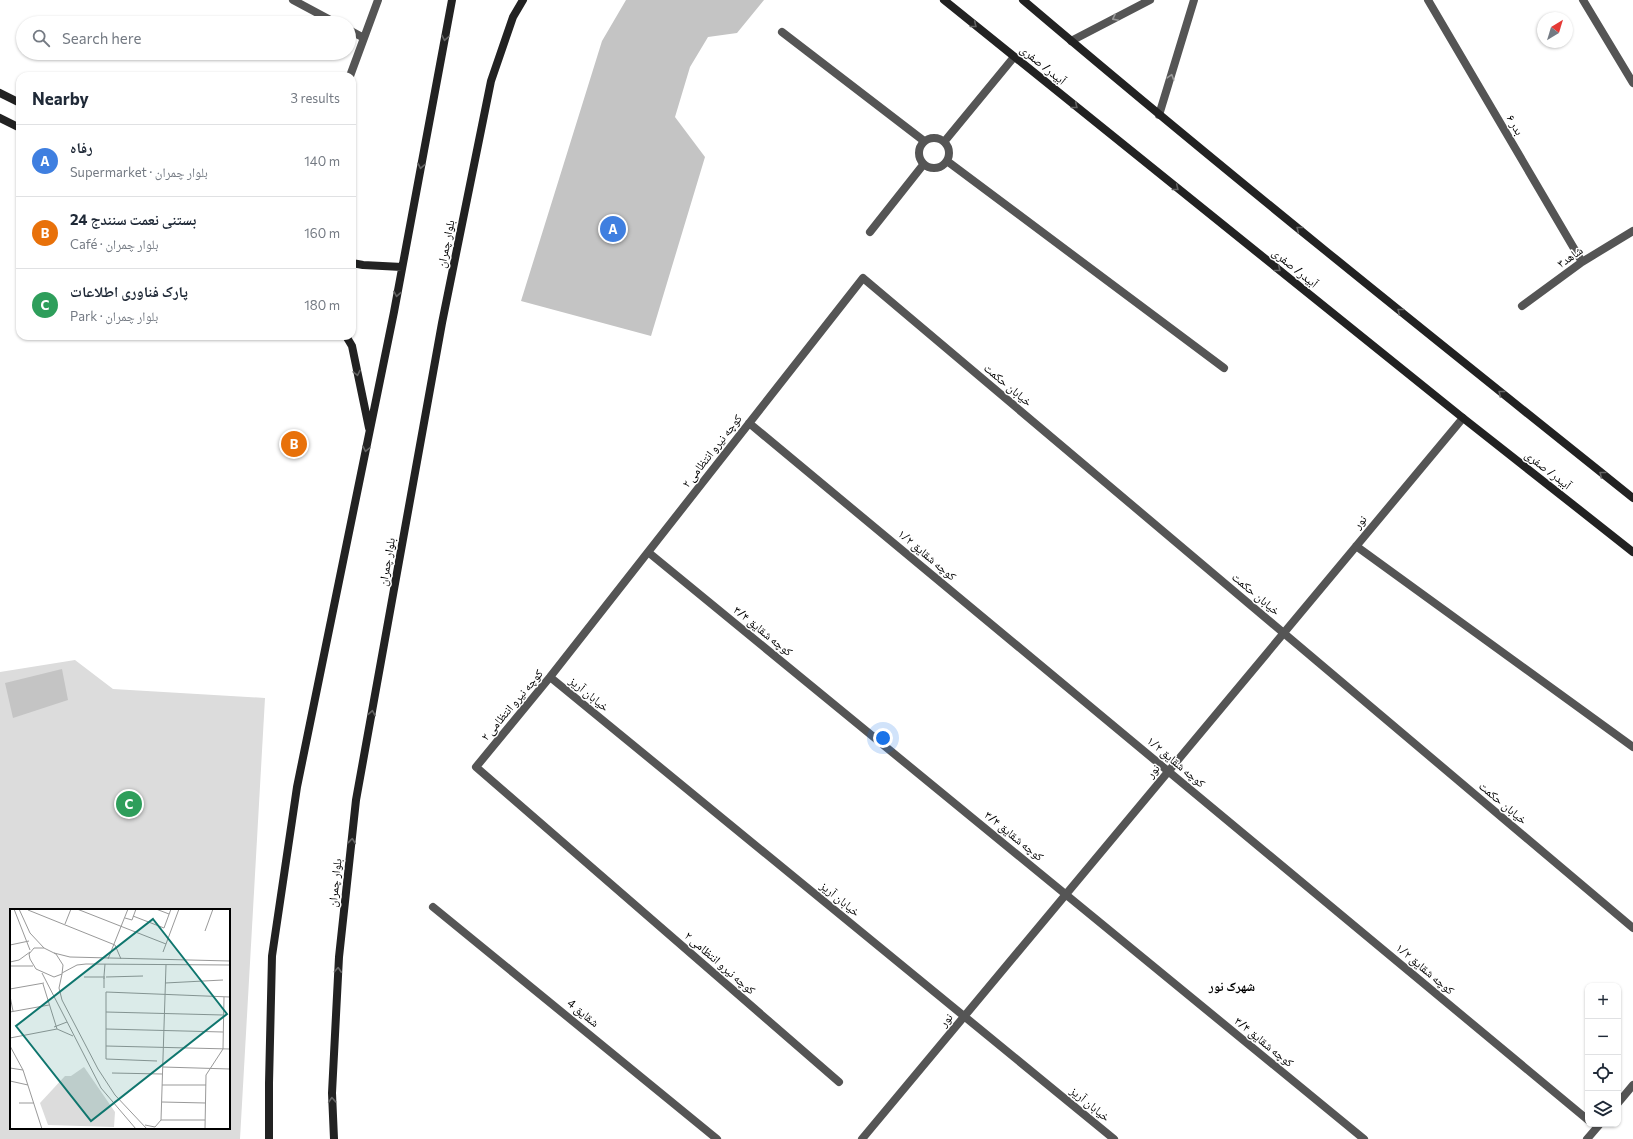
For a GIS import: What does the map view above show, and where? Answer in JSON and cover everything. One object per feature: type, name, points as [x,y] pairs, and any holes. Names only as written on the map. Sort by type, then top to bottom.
[{"type":"main road","points":[[269,1139],[268,1083],[272,956],[297,787],[370,430],[452,0]]},
{"type":"main road","name":"آبیدر/ صفری","points":[[944,0],[1463,418],[1633,552]]},
{"type":"main road","points":[[1023,0],[1159,115],[1633,498]]},
{"type":"main road","name":"بلوار چمران","points":[[334,1139],[332,1093],[339,957],[356,800],[442,323],[491,80],[513,17],[520,2]]},
{"type":"main road","points":[[0,93],[16,101]]},
{"type":"main road","points":[[0,118],[16,126]]},
{"type":"main road","points":[[356,264],[402,267]]},
{"type":"main road","points":[[348,340],[352,346],[370,430]]},
{"type":"street","points":[[293,0],[323,16]]},
{"type":"street","points":[[356,60],[378,0]]},
{"type":"street","points":[[1071,41],[1150,0]]},
{"type":"street","points":[[1159,115],[1194,0]]},
{"type":"street","name":"بدر ۶","points":[[1428,0],[1582,262]]},
{"type":"street","points":[[1583,0],[1633,83]]},
{"type":"street","points":[[782,32],[924,141]]},
{"type":"street","points":[[356,34],[364,38]]},
{"type":"street","points":[[944,142],[1014,57]]},
{"type":"street","points":[[351,72],[356,60]]},
{"type":"street","points":[[931,138],[938,138],[944,142],[948,147],[949,154],[943,166],[930,168],[923,165],[918,153],[920,146],[924,141],[931,138]]},
{"type":"street","points":[[947,160],[1224,368]]},
{"type":"street","points":[[870,232],[923,165]]},
{"type":"street","name":"شاهد۳","points":[[1522,306],[1582,262],[1633,231]]},
{"type":"street","name":"کوچه نیرو انتظامی ۲","points":[[839,1082],[476,767],[550,678],[862,278]]},
{"type":"street","name":"خیابان حکمت","points":[[862,278],[1633,928]]},
{"type":"street","name":"نور","points":[[862,1139],[1463,418]]},
{"type":"street","name":"کوچه شقایق ۱/۲","points":[[749,423],[1585,1118]]},
{"type":"street","points":[[1356,546],[1633,746]]},
{"type":"street","name":"کوچه شقایق ۳/۴","points":[[648,552],[1364,1139]]},
{"type":"street","name":"خیابان آریز","points":[[550,678],[1114,1139]]},
{"type":"street","name":"شقایق 4","points":[[433,907],[718,1139]]},
{"type":"street","points":[[1621,1099],[1633,1085]]},
{"type":"street","points":[[1587,1139],[1596,1127]]},
{"type":"shaded area","points":[[75,660],[113,689],[265,698],[240,1139],[0,1139],[0,672]]},
{"type":"building","points":[[626,0],[764,0],[737,33],[708,37],[690,67],[675,117],[705,157],[651,336],[521,301],[602,41]]},
{"type":"building","points":[[62,669],[68,700],[13,718],[5,683]]},
{"type":"place","name":"رفاه","points":[[613,229]]},
{"type":"place","name":"بستنی نعمت سنندج 24","points":[[294,444]]},
{"type":"place","name":"پارک فناوری اطلاعات","points":[[129,804]]},
{"type":"district","name":"شهرک نور","points":[[1232,986]]}]
